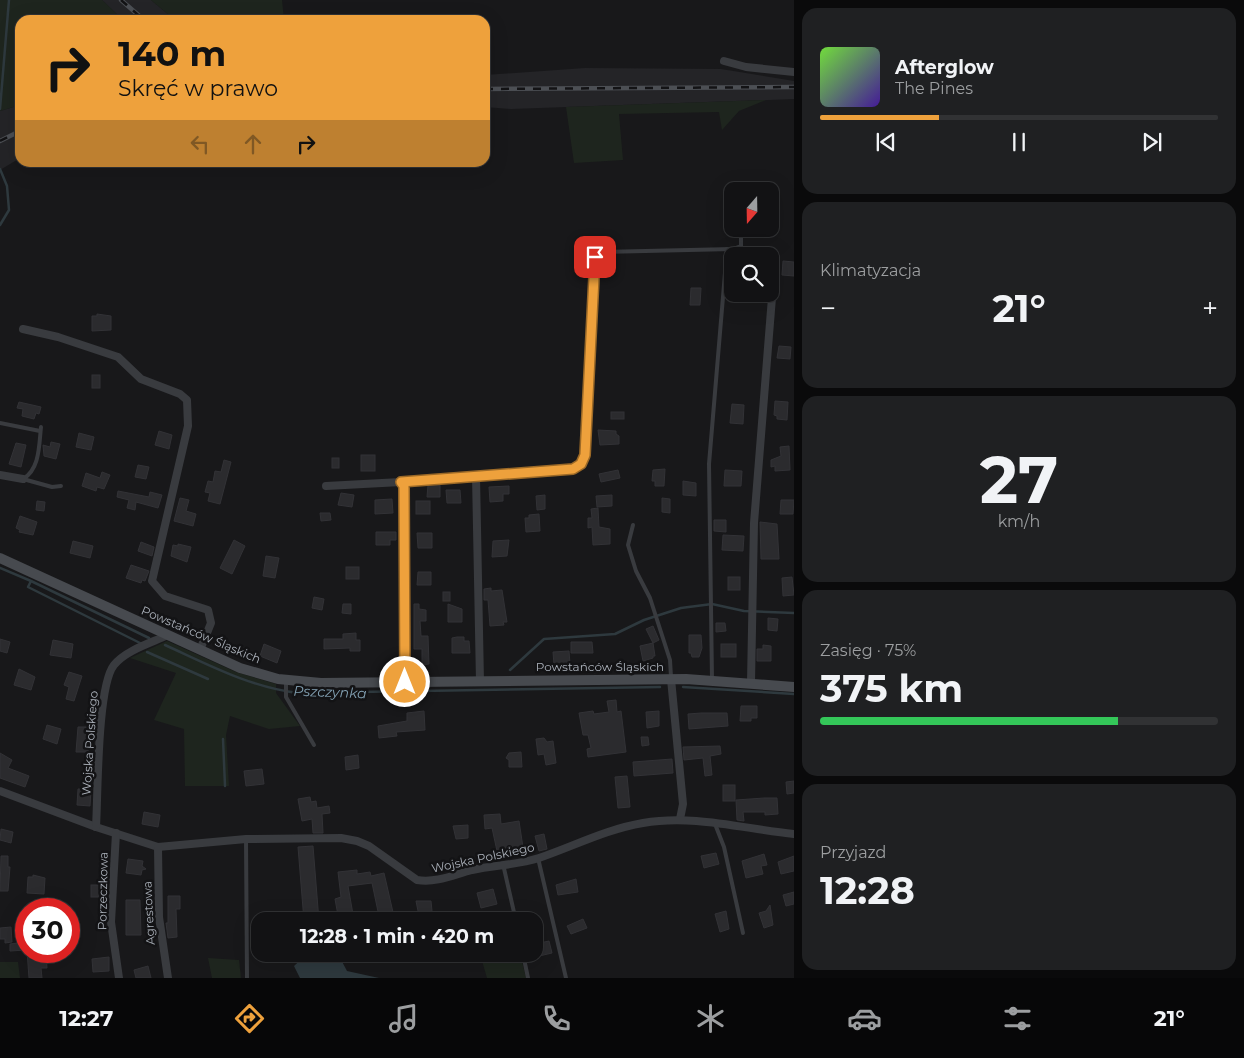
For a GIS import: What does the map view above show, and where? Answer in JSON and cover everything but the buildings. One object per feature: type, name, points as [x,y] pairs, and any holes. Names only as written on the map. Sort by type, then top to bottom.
[{"type":"street","points":[[724,62],[746,67],[794,72]]},
{"type":"street","points":[[751,682],[757,460],[771,302]]},
{"type":"street","points":[[23,329],[58,337],[118,357],[141,379],[180,394],[187,400],[188,426],[152,581],[165,596],[208,610],[211,623],[200,650]]},
{"type":"street","points":[[0,475],[23,479]]},
{"type":"street","points":[[476,476],[480,682]]},
{"type":"street","points":[[326,486],[401,482],[404,486],[405,682]]},
{"type":"street","name":"Powstańców Śląskich","points":[[0,558],[240,668],[286,680],[321,684],[671,679],[751,682],[794,687]]},
{"type":"street","name":"Wojska Polskiego","points":[[96,827],[104,694],[110,672],[114,665],[128,654],[168,635]]},
{"type":"street","points":[[671,679],[682,804],[680,819]]},
{"type":"street","name":"Wojska Polskiego","points":[[0,791],[96,827],[158,847],[246,839],[341,838],[357,841],[369,846],[417,880],[423,881],[437,881],[452,875],[538,858],[624,828],[680,819],[794,834]]},
{"type":"street","name":"Porzeczkowa","points":[[116,833],[111,922],[119,978]]},
{"type":"street","name":"Agrestowa","points":[[158,847],[159,917],[168,978]]},
{"type":"lane","points":[[401,482],[573,469],[583,460],[596,254],[601,252],[724,249]]},
{"type":"lane","points":[[712,680],[709,464],[724,285]]},
{"type":"lane","points":[[0,423],[41,429],[36,464],[32,474],[23,479]]},
{"type":"lane","points":[[23,479],[52,487],[61,486]]},
{"type":"lane","points":[[633,525],[628,546],[636,571],[658,620],[670,660],[671,679]]},
{"type":"lane","points":[[286,680],[286,697],[314,745]]},
{"type":"lane","points":[[715,823],[724,847],[743,933]]},
{"type":"lane","points":[[246,839],[247,978]]},
{"type":"lane","points":[[538,858],[566,978]]},
{"type":"lane","points":[[503,864],[514,912]]},
{"type":"lane","points":[[525,962],[528,978]]},
{"type":"shaded area","points":[[0,0],[102,0],[118,15],[15,15],[15,106],[0,111]]},
{"type":"shaded area","points":[[102,0],[151,0],[169,15],[118,15]]},
{"type":"shaded area","points":[[151,0],[282,0],[284,15],[169,15]]},
{"type":"shaded area","points":[[585,68],[721,69],[794,81],[794,99],[511,109],[490,107],[490,75]]},
{"type":"shaded area","points":[[766,100],[739,111],[722,130],[719,112],[619,114],[623,160],[574,163],[566,107]]},
{"type":"shaded area","points":[[15,106],[15,161],[0,170],[0,111]]},
{"type":"shaded area","points":[[167,641],[236,672],[276,684],[276,693],[300,726],[269,729],[230,716],[226,735],[229,786],[185,786],[184,729],[154,720],[176,673],[130,658]]},
{"type":"shaded area","points":[[208,958],[239,960],[241,978],[212,978]]},
{"type":"shaded area","points":[[0,962],[18,963],[20,978],[0,978]]},
{"type":"shaded area","points":[[298,962],[342,962],[347,971],[379,978],[300,978],[294,966]]},
{"type":"shaded area","points":[[482,962],[522,962],[526,978],[487,978]]},
{"type":"waterway","points":[[0,109],[9,0]]},
{"type":"waterway","points":[[0,169],[7,186],[9,210],[0,225]]},
{"type":"waterway","name":"Pszczynka","points":[[0,568],[149,638]]},
{"type":"waterway","points":[[31,581],[28,587],[140,643]]},
{"type":"waterway","name":"Pszczynka","points":[[510,670],[544,639],[615,634],[644,620],[681,608],[712,604],[744,611],[794,613]]},
{"type":"waterway","name":"Pszczynka","points":[[165,645],[246,680],[263,686],[298,693],[660,687]]},
{"type":"waterway","points":[[147,652],[208,679]]},
{"type":"waterway","points":[[683,687],[794,694]]},
{"type":"waterway","points":[[223,739],[225,786]]},
{"type":"railway","points":[[121,0],[138,15]]},
{"type":"railway","points":[[490,89],[794,87]]},
{"type":"railway","points":[[0,141],[15,134]]},
{"type":"route","points":[[405,682],[404,486],[401,482],[573,469],[581,464],[585,455],[595,257]]}]
